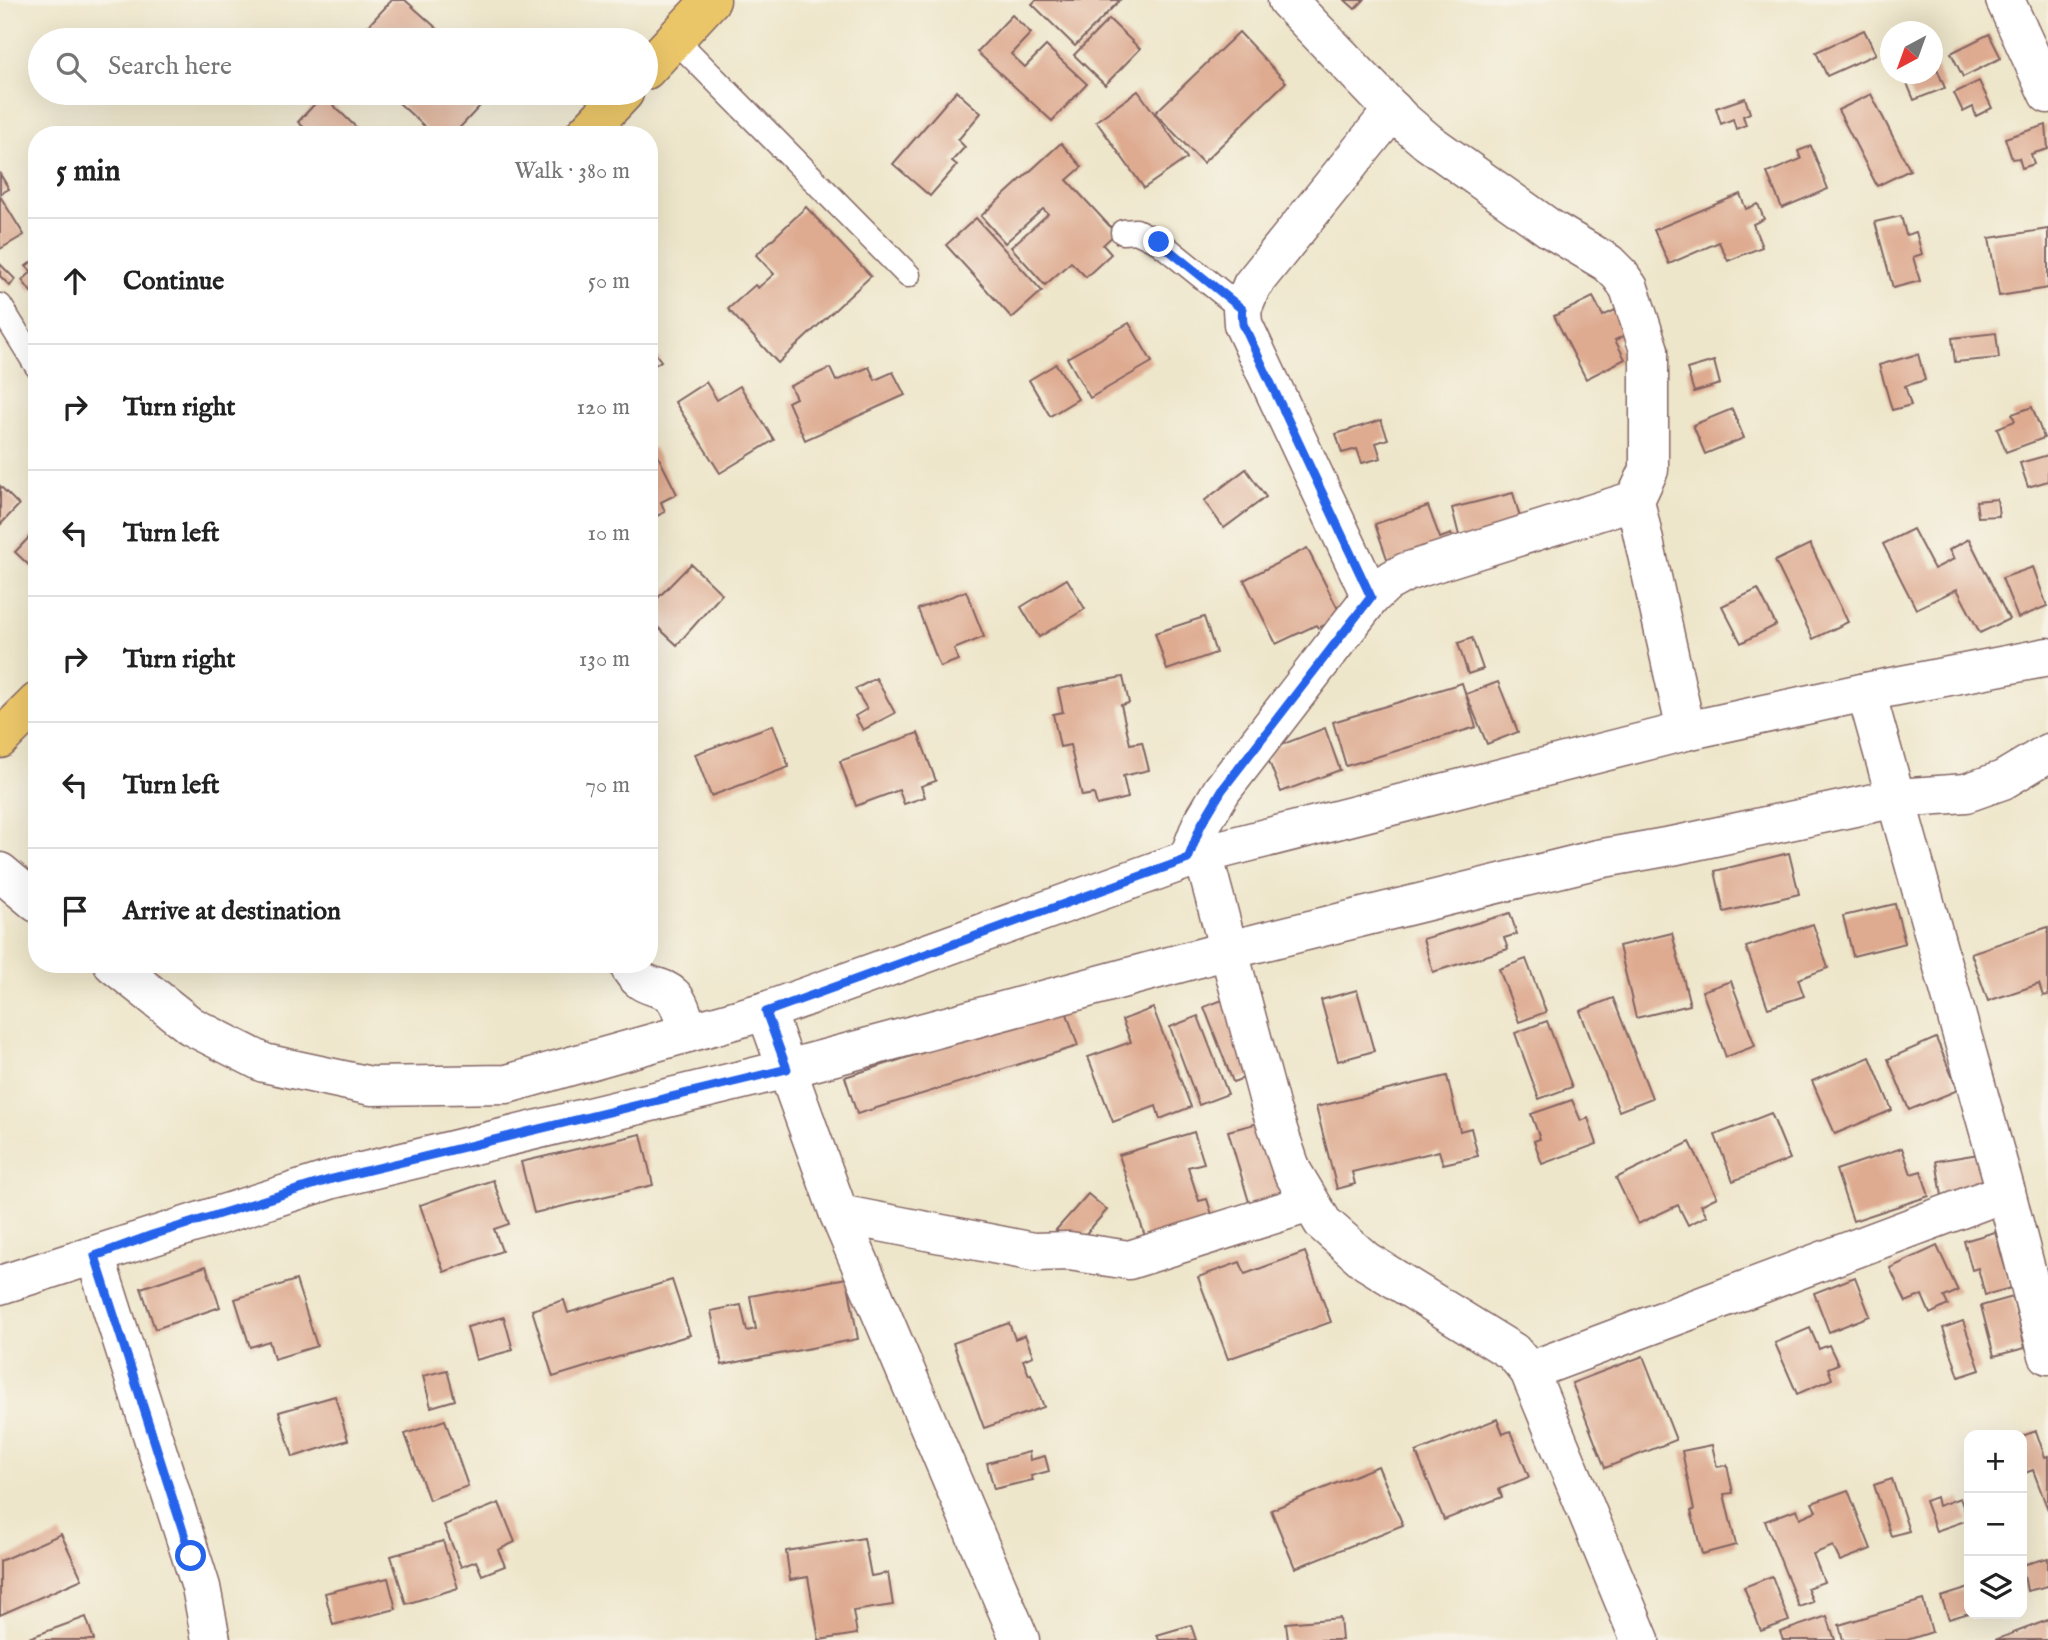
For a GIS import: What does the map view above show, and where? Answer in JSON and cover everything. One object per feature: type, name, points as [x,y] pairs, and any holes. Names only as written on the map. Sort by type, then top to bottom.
[{"type":"highway","points":[[658,57],[711,0]]},
{"type":"highway","points":[[593,126],[613,105]]},
{"type":"highway","points":[[0,739],[28,711]]},
{"type":"street","points":[[1287,0],[1393,110],[1428,142],[1549,228],[1608,263],[1629,288],[1649,351],[1649,470],[1635,500],[1686,731]]},
{"type":"street","points":[[2005,0],[2048,94]]},
{"type":"street","points":[[1371,597],[1243,324],[1242,309],[1252,285],[1393,110]]},
{"type":"street","points":[[1635,500],[1406,572],[1387,583],[1371,597],[1222,790],[1201,825],[1196,856],[1229,950],[1271,1109],[1292,1171],[1310,1203],[1323,1223],[1366,1261],[1513,1352],[1529,1371],[1640,1640]]},
{"type":"street","points":[[124,973],[191,1026],[264,1063],[371,1086],[507,1084],[766,1012],[1196,856],[1686,731],[1866,692],[2048,657]]},
{"type":"street","points":[[1866,692],[2006,1192],[2048,1355]]},
{"type":"street","points":[[0,1285],[332,1179],[787,1069],[1229,950],[1598,859],[1677,845],[1896,798],[1966,793],[2003,780],[2048,753]]},
{"type":"street","points":[[0,872],[28,895]]},
{"type":"street","points":[[635,973],[641,981],[674,998],[679,1004],[688,1033]]},
{"type":"street","points":[[766,1012],[839,1214],[1020,1640]]},
{"type":"street","points":[[1529,1371],[2006,1192]]},
{"type":"street","points":[[839,1214],[1034,1252],[1069,1251],[1129,1260],[1310,1203]]},
{"type":"street","points":[[95,1256],[201,1587],[211,1640]]},
{"type":"lane","points":[[675,39],[908,275]]},
{"type":"lane","points":[[1123,232],[1136,231],[1159,242],[1242,309]]},
{"type":"lane","points":[[0,306],[28,351]]},
{"type":"building","points":[[392,0],[405,0],[436,28],[366,28]]},
{"type":"building","points":[[1036,0],[1120,0],[1075,46],[1032,4]]},
{"type":"building","points":[[1345,0],[1364,0],[1355,9]]},
{"type":"building","points":[[1012,15],[1031,33],[1011,54],[1025,67],[1046,46],[1087,84],[1052,121],[977,52]]},
{"type":"building","points":[[1109,19],[1140,49],[1105,85],[1074,55]]},
{"type":"building","points":[[1864,30],[1876,54],[1827,76],[1816,52]]},
{"type":"building","points":[[1239,32],[1286,82],[1203,163],[1155,113]]},
{"type":"building","points":[[1989,34],[2001,58],[1963,77],[1951,53]]},
{"type":"building","points":[[1979,81],[1992,108],[1976,116],[1973,107],[1963,112],[1954,93]]},
{"type":"building","points":[[1943,83],[1945,88],[1914,100],[1907,84]]},
{"type":"building","points":[[956,91],[981,113],[958,140],[965,147],[952,161],[957,165],[930,196],[893,164]]},
{"type":"building","points":[[1138,91],[1187,158],[1144,188],[1096,121]]},
{"type":"building","points":[[1871,94],[1910,170],[1877,186],[1838,110]]},
{"type":"building","points":[[1745,98],[1750,113],[1743,116],[1746,125],[1736,129],[1733,119],[1721,124],[1716,108]]},
{"type":"building","points":[[314,105],[333,105],[355,126],[303,126],[298,122]]},
{"type":"building","points":[[401,105],[481,105],[461,126],[424,126]]},
{"type":"building","points":[[2046,125],[2048,149],[2031,154],[2034,164],[2022,168],[2019,158],[2012,159],[2005,138]]},
{"type":"building","points":[[1061,143],[1082,167],[1067,180],[1116,233],[1103,245],[1111,254],[1086,277],[1071,262],[1045,285],[1011,247],[1048,214],[1043,209],[1005,243],[981,216]]},
{"type":"building","points":[[1811,146],[1828,189],[1782,208],[1767,173],[1801,159],[1798,151]]},
{"type":"building","points":[[0,174],[9,189],[0,194]]},
{"type":"building","points":[[1740,194],[1746,209],[1758,204],[1764,219],[1753,224],[1762,247],[1728,261],[1719,242],[1669,264],[1654,230]]},
{"type":"building","points":[[0,196],[24,235],[0,249]]},
{"type":"building","points":[[806,207],[871,276],[778,363],[728,309],[755,285],[758,288],[774,274],[756,255]]},
{"type":"building","points":[[1901,216],[1906,235],[1916,232],[1922,254],[1913,257],[1920,281],[1893,288],[1875,222]]},
{"type":"building","points":[[976,218],[1042,291],[1012,318],[946,245]]},
{"type":"building","points":[[2048,229],[2048,288],[1999,296],[1989,238]]},
{"type":"building","points":[[0,264],[15,279],[10,286],[0,276]]},
{"type":"building","points":[[28,275],[28,288],[22,280]]},
{"type":"building","points":[[1593,297],[1603,316],[1615,310],[1628,334],[1615,340],[1625,359],[1586,379],[1554,316]]},
{"type":"building","points":[[1129,323],[1152,362],[1090,398],[1067,358]]},
{"type":"building","points":[[1996,333],[1999,358],[1955,362],[1952,338]]},
{"type":"building","points":[[1918,354],[1925,380],[1905,386],[1911,405],[1892,410],[1879,365]]},
{"type":"building","points":[[1714,361],[1720,384],[1694,392],[1687,369]]},
{"type":"building","points":[[1056,364],[1078,399],[1050,416],[1029,380]]},
{"type":"building","points":[[869,367],[875,380],[893,372],[905,395],[805,440],[788,402],[796,398],[790,386],[830,368],[836,381]]},
{"type":"building","points":[[706,382],[717,400],[740,386],[774,440],[720,473],[675,402]]},
{"type":"building","points":[[2032,407],[2044,438],[2006,452],[1997,428],[2015,421],[2012,414]]},
{"type":"building","points":[[1732,409],[1744,438],[1705,454],[1693,425]]},
{"type":"building","points":[[1381,420],[1388,439],[1376,443],[1381,458],[1362,463],[1357,449],[1342,453],[1336,434]]},
{"type":"building","points":[[2048,455],[2048,481],[2028,487],[2020,463]]},
{"type":"building","points":[[658,456],[677,494],[661,502],[665,512],[658,516]]},
{"type":"building","points":[[1246,469],[1266,497],[1224,528],[1204,501]]},
{"type":"building","points":[[0,486],[19,505],[0,525]]},
{"type":"building","points":[[1513,493],[1526,538],[1464,555],[1452,508]]},
{"type":"building","points":[[1997,499],[1999,516],[1978,517],[1976,501]]},
{"type":"building","points":[[1428,506],[1440,538],[1451,534],[1463,570],[1399,593],[1375,524]]},
{"type":"building","points":[[1913,529],[1934,569],[1954,559],[1949,550],[1969,539],[2009,619],[1980,633],[1957,589],[1916,609],[1883,544]]},
{"type":"building","points":[[28,538],[28,564],[15,552]]},
{"type":"building","points":[[1810,544],[1848,622],[1813,639],[1775,561]]},
{"type":"building","points":[[1307,548],[1342,617],[1318,628],[1316,625],[1276,644],[1244,580]]},
{"type":"building","points":[[691,564],[722,594],[677,645],[658,627],[658,598]]},
{"type":"building","points":[[2033,567],[2047,606],[2018,618],[2002,578]]},
{"type":"building","points":[[1067,579],[1085,609],[1039,637],[1021,607]]},
{"type":"building","points":[[1758,589],[1776,625],[1741,643],[1722,606]]},
{"type":"building","points":[[966,591],[984,637],[954,649],[958,660],[940,667],[918,609]]},
{"type":"building","points":[[1204,617],[1216,653],[1167,670],[1155,633]]},
{"type":"building","points":[[1472,638],[1483,669],[1468,674],[1458,643]]},
{"type":"building","points":[[1123,677],[1129,703],[1121,705],[1130,744],[1142,742],[1149,770],[1123,776],[1128,798],[1097,805],[1094,794],[1082,796],[1070,745],[1060,747],[1053,714],[1063,712],[1058,689]]},
{"type":"building","points":[[876,678],[895,713],[863,730],[855,716],[867,709],[855,689]]},
{"type":"building","points":[[1498,682],[1518,732],[1487,744],[1466,694]]},
{"type":"building","points":[[1462,683],[1476,727],[1346,766],[1333,722]]},
{"type":"building","points":[[773,725],[789,767],[711,796],[695,754]]},
{"type":"building","points":[[1325,728],[1340,770],[1281,792],[1265,751]]},
{"type":"building","points":[[918,733],[936,781],[921,786],[925,797],[904,804],[899,790],[856,806],[840,761]]},
{"type":"building","points":[[1789,853],[1799,894],[1724,912],[1715,871]]},
{"type":"building","points":[[1895,904],[1905,943],[1853,956],[1843,916]]},
{"type":"building","points":[[1510,913],[1517,934],[1504,938],[1508,949],[1433,972],[1423,939]]},
{"type":"building","points":[[1813,924],[1828,968],[1798,979],[1804,996],[1768,1008],[1746,947]]},
{"type":"building","points":[[2048,927],[2048,995],[2043,996],[2039,984],[1988,1001],[1971,953]]},
{"type":"building","points":[[1672,933],[1690,1005],[1636,1018],[1619,946]]},
{"type":"building","points":[[1526,959],[1546,1012],[1519,1022],[1499,969]]},
{"type":"building","points":[[1731,981],[1755,1046],[1726,1057],[1702,991]]},
{"type":"building","points":[[1357,990],[1374,1051],[1338,1061],[1321,1000]]},
{"type":"building","points":[[1241,993],[1253,1075],[1233,1082],[1204,1007]]},
{"type":"building","points":[[1613,998],[1652,1098],[1619,1111],[1580,1011]]},
{"type":"building","points":[[1065,1008],[1078,1046],[857,1114],[845,1077]]},
{"type":"building","points":[[1153,1008],[1191,1107],[1160,1119],[1156,1106],[1113,1122],[1088,1057],[1131,1042],[1122,1020]]},
{"type":"building","points":[[1198,1016],[1228,1094],[1199,1105],[1170,1027]]},
{"type":"building","points":[[1547,1021],[1572,1087],[1539,1099],[1515,1033]]},
{"type":"building","points":[[1936,1038],[1958,1090],[1909,1110],[1888,1059]]},
{"type":"building","points":[[1870,1057],[1892,1110],[1835,1134],[1812,1081]]},
{"type":"building","points":[[1447,1076],[1460,1131],[1471,1128],[1478,1156],[1443,1164],[1439,1151],[1352,1172],[1355,1184],[1337,1189],[1316,1107]]},
{"type":"building","points":[[1572,1100],[1581,1121],[1588,1118],[1597,1144],[1542,1164],[1534,1141],[1540,1139],[1531,1114]]},
{"type":"building","points":[[1771,1113],[1790,1159],[1733,1181],[1715,1135]]},
{"type":"building","points":[[1262,1122],[1285,1203],[1252,1212],[1228,1131]]},
{"type":"building","points":[[1194,1132],[1204,1163],[1188,1167],[1199,1201],[1207,1199],[1215,1224],[1148,1246],[1119,1155]]},
{"type":"building","points":[[641,1134],[653,1185],[534,1213],[521,1162]]},
{"type":"building","points":[[1690,1142],[1717,1197],[1701,1205],[1707,1216],[1688,1225],[1678,1205],[1638,1224],[1616,1178]]},
{"type":"building","points":[[1902,1148],[1911,1174],[1921,1171],[1929,1196],[1853,1221],[1836,1170]]},
{"type":"building","points":[[1985,1153],[1993,1199],[1944,1207],[1936,1161]]},
{"type":"building","points":[[493,1180],[509,1224],[494,1229],[502,1251],[444,1272],[420,1205]]},
{"type":"building","points":[[1088,1194],[1107,1210],[1075,1246],[1056,1230]]},
{"type":"building","points":[[1995,1232],[2011,1288],[1985,1295],[1978,1268],[1972,1270],[1964,1241]]},
{"type":"building","points":[[1937,1246],[1958,1291],[1944,1297],[1948,1305],[1930,1314],[1922,1295],[1906,1302],[1890,1268]]},
{"type":"building","points":[[1305,1252],[1331,1322],[1228,1359],[1198,1277],[1240,1262],[1245,1274]]},
{"type":"building","points":[[206,1266],[220,1307],[155,1329],[141,1288]]},
{"type":"building","points":[[1855,1277],[1870,1316],[1829,1332],[1814,1293]]},
{"type":"building","points":[[847,1278],[858,1339],[722,1365],[711,1311],[741,1305],[747,1331],[756,1329],[750,1296]]},
{"type":"building","points":[[296,1280],[317,1346],[274,1359],[269,1341],[250,1347],[235,1299]]},
{"type":"building","points":[[672,1280],[690,1335],[553,1377],[532,1310],[564,1300],[568,1313]]},
{"type":"building","points":[[2013,1297],[2025,1348],[1994,1356],[1981,1306]]},
{"type":"building","points":[[504,1317],[513,1350],[476,1360],[467,1327]]},
{"type":"building","points":[[1963,1321],[1980,1370],[1959,1377],[1943,1328]]},
{"type":"building","points":[[1009,1323],[1015,1339],[1025,1335],[1033,1356],[1023,1360],[1044,1407],[984,1428],[953,1343]]},
{"type":"building","points":[[1810,1328],[1819,1349],[1829,1345],[1838,1364],[1828,1368],[1832,1379],[1797,1394],[1775,1343]]},
{"type":"building","points":[[1643,1356],[1676,1440],[1605,1468],[1572,1383]]},
{"type":"building","points":[[447,1370],[455,1400],[431,1407],[423,1376]]},
{"type":"building","points":[[335,1396],[348,1440],[293,1457],[279,1412]]},
{"type":"building","points":[[1497,1419],[1503,1434],[1510,1431],[1529,1477],[1499,1489],[1502,1497],[1444,1520],[1416,1452]]},
{"type":"building","points":[[445,1420],[468,1486],[429,1500],[405,1434]]},
{"type":"building","points":[[2036,1431],[2045,1457],[2048,1456],[2048,1510],[2033,1470],[2027,1472],[2027,1434]]},
{"type":"building","points":[[1712,1445],[1717,1467],[1727,1465],[1733,1493],[1724,1494],[1736,1545],[1702,1554],[1691,1511],[1694,1510],[1682,1451]]},
{"type":"building","points":[[1029,1452],[1030,1460],[1045,1456],[1049,1471],[1031,1476],[1033,1480],[994,1489],[987,1463]]},
{"type":"building","points":[[1378,1466],[1403,1525],[1295,1568],[1271,1510]]},
{"type":"building","points":[[1892,1479],[1909,1531],[1891,1536],[1874,1485]]},
{"type":"building","points":[[1848,1490],[1871,1549],[1840,1561],[1833,1546],[1813,1554],[1824,1582],[1807,1588],[1813,1602],[1799,1607],[1765,1521],[1797,1509],[1800,1518],[1816,1511],[1812,1503]]},
{"type":"building","points":[[1936,1497],[1938,1506],[1960,1498],[1964,1521],[1936,1531],[1925,1501]]},
{"type":"building","points":[[499,1503],[515,1542],[498,1550],[505,1566],[482,1575],[476,1561],[461,1567],[444,1525]]},
{"type":"building","points":[[61,1534],[82,1579],[0,1615],[0,1561]]},
{"type":"building","points":[[864,1538],[871,1576],[888,1573],[893,1605],[853,1611],[857,1634],[819,1640],[808,1577],[790,1580],[786,1551]]},
{"type":"building","points":[[443,1541],[458,1588],[406,1604],[391,1556]]},
{"type":"building","points":[[2048,1558],[2048,1586],[2027,1591],[2027,1564]]},
{"type":"building","points":[[1772,1576],[1789,1621],[1761,1631],[1744,1587]]},
{"type":"building","points":[[388,1578],[396,1609],[333,1625],[325,1593]]},
{"type":"building","points":[[1964,1590],[1964,1614],[1949,1619],[1941,1597]]},
{"type":"building","points":[[1923,1600],[1932,1632],[1907,1640],[1843,1640],[1839,1625]]},
{"type":"building","points":[[1827,1616],[1835,1640],[1783,1640],[1780,1632]]},
{"type":"building","points":[[86,1617],[94,1640],[23,1640]]},
{"type":"building","points":[[1340,1618],[1342,1640],[1288,1640],[1286,1623]]},
{"type":"building","points":[[2048,1620],[2048,1640],[1995,1640]]},
{"type":"building","points":[[1191,1625],[1196,1640],[1159,1640],[1157,1635]]},
{"type":"route","points":[[191,1556],[95,1256],[152,1235],[332,1179],[787,1069],[766,1012],[1188,859],[1201,825],[1222,790],[1371,597],[1243,324],[1242,309],[1159,242]]}]
